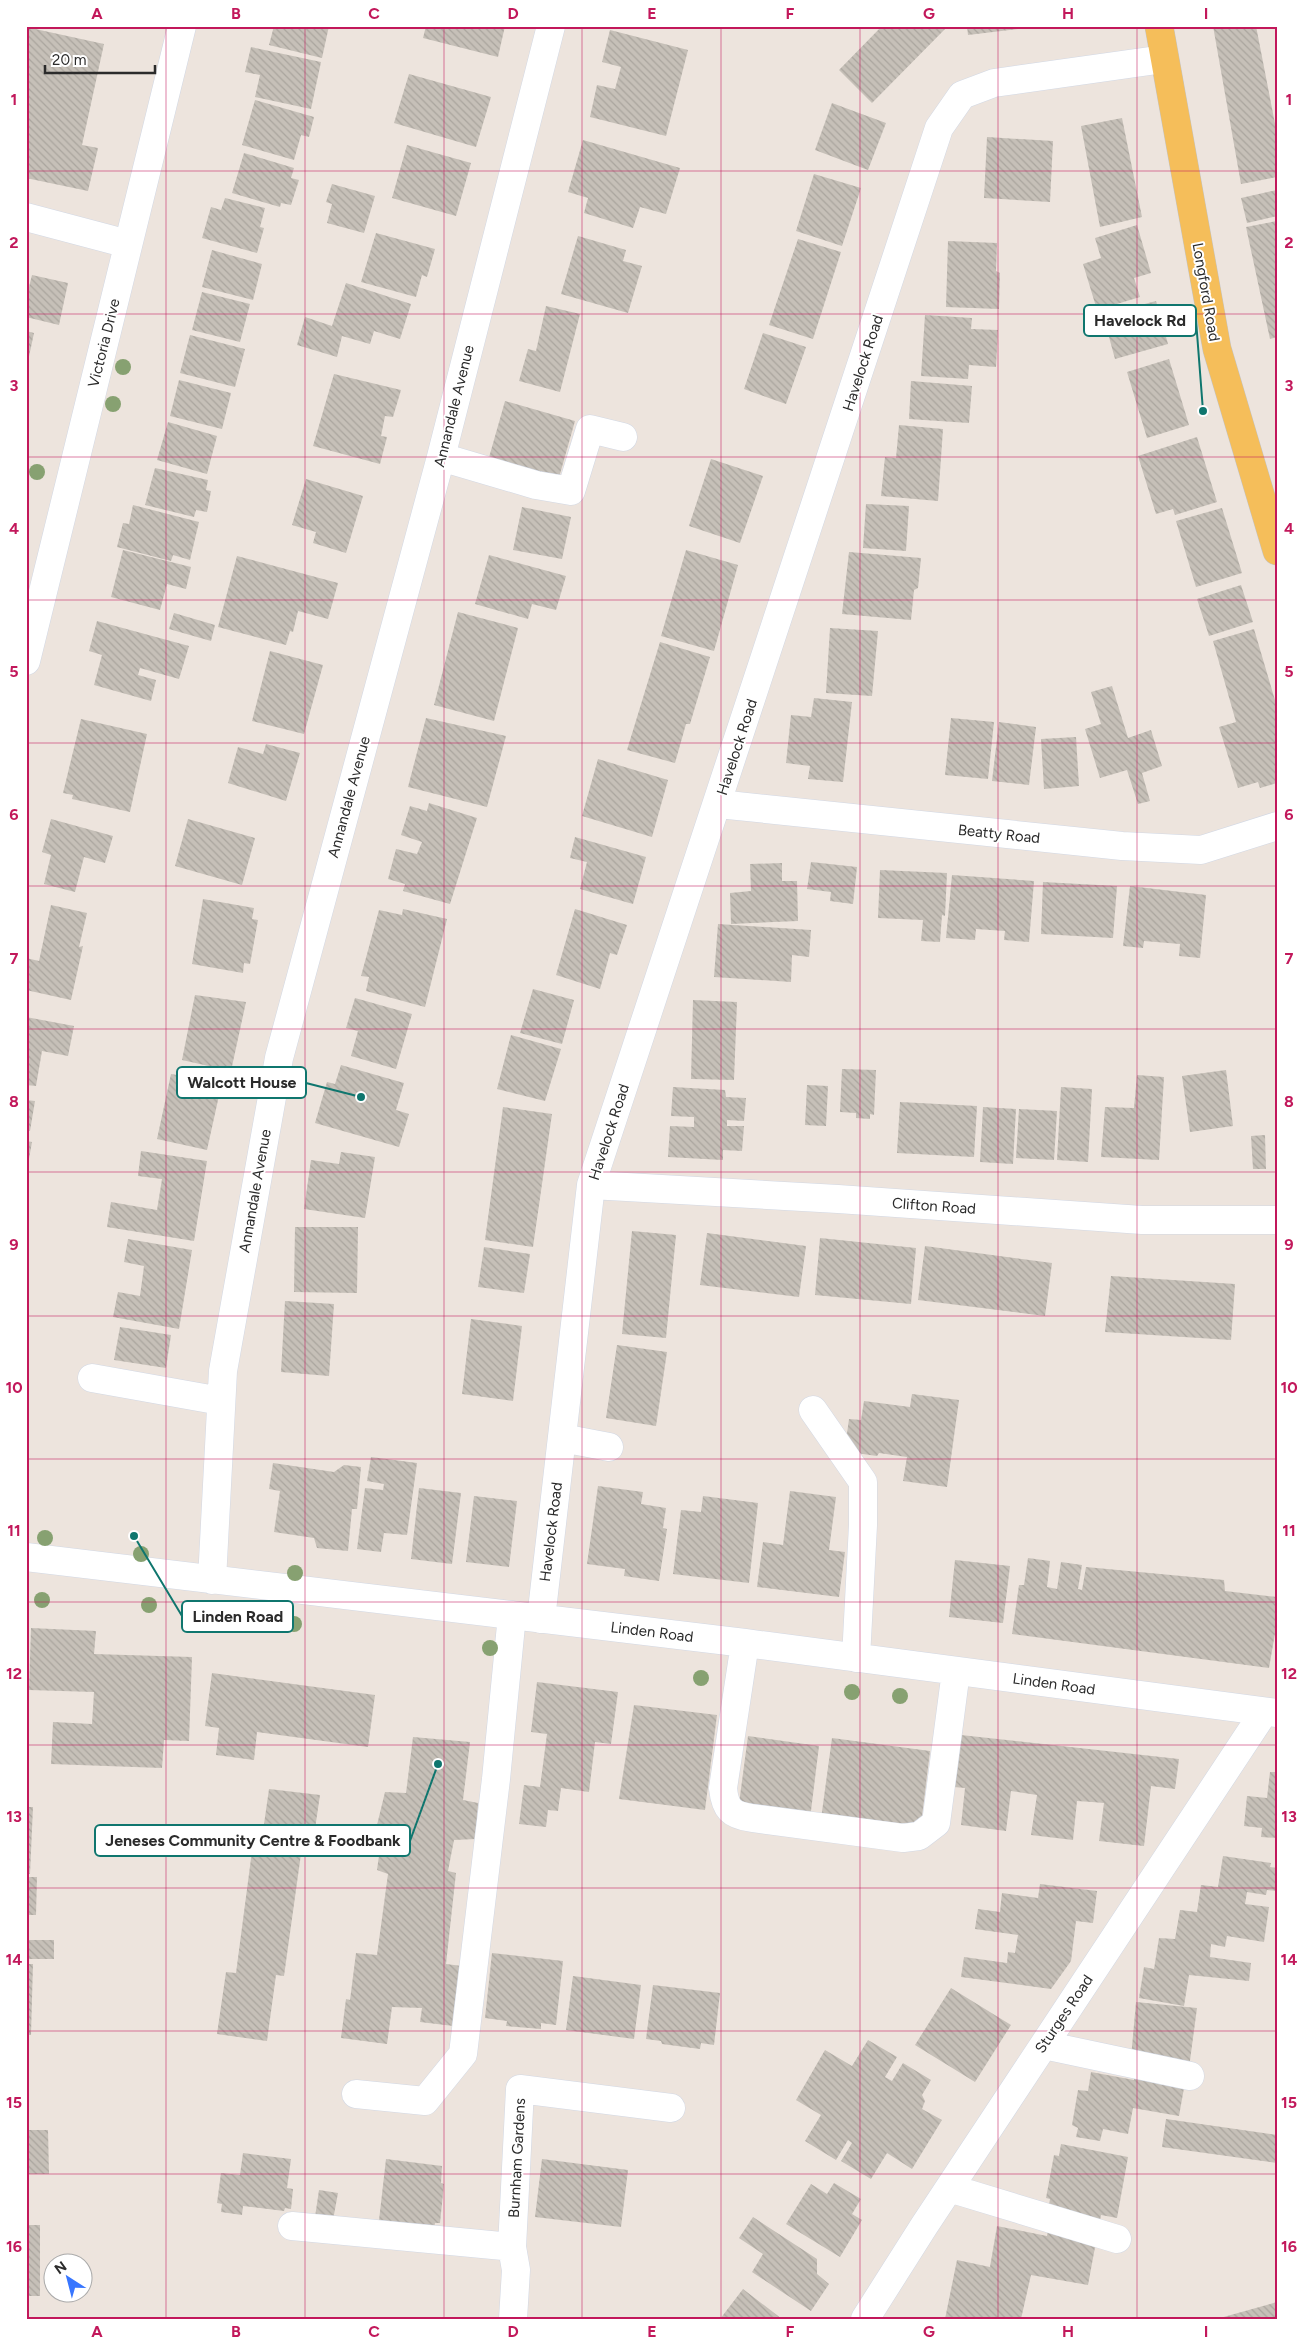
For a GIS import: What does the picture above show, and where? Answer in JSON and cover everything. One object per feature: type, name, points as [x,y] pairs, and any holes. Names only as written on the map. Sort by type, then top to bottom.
[{"type":"main road","name":"Longford Road","points":[[1159,26],[1217,349],[1277,552]]},
{"type":"street","name":"Victoria Drive","points":[[26,661],[182,26]]},
{"type":"street","name":"Annandale Avenue","points":[[212,1580],[223,1371],[280,1058],[441,457],[551,26]]},
{"type":"street","name":"Havelock Road","points":[[540,1619],[591,1185],[939,128],[962,95],[994,84],[1164,59]]},
{"type":"street","points":[[26,217],[128,244]]},
{"type":"street","points":[[441,457],[536,485],[571,492],[590,429],[623,437]]},
{"type":"street","name":"Beatty Road","points":[[718,804],[1122,846],[1201,850],[1277,826]]},
{"type":"street","name":"Clifton Road","points":[[591,1185],[838,1199],[1142,1220],[1277,1220]]},
{"type":"street","points":[[92,1378],[221,1401]]},
{"type":"street","points":[[813,1410],[863,1482],[863,1524],[856,1658]]},
{"type":"street","points":[[562,1438],[609,1447]]},
{"type":"street","name":"Linden Road","points":[[26,1557],[745,1643],[1271,1712]]},
{"type":"street","points":[[356,2094],[425,2101],[463,2054],[496,1779],[512,1615]]},
{"type":"street","points":[[745,1643],[723,1788],[724,1803],[737,1816],[752,1818],[903,1838],[919,1836],[936,1823],[956,1671]]},
{"type":"street","name":"Sturges Road","points":[[865,2319],[1044,2045],[1271,1712]]},
{"type":"street","points":[[1044,2045],[1190,2076]]},
{"type":"street","name":"Burnham Gardens","points":[[513,2319],[516,2270],[512,2247],[520,2089],[670,2108]]},
{"type":"street","points":[[949,2188],[1117,2239]]},
{"type":"street","points":[[292,2226],[512,2247]]},
{"type":"building","points":[[274,26],[329,26],[322,58],[269,45]]},
{"type":"building","points":[[426,26],[505,26],[498,57],[423,38]]},
{"type":"building","points":[[882,26],[948,26],[872,103],[839,70]]},
{"type":"building","points":[[967,26],[1034,26],[1034,27],[968,35]]},
{"type":"building","points":[[1213,26],[1256,26],[1277,134],[1277,177],[1241,184]]},
{"type":"building","points":[[26,27],[104,44],[82,145],[98,148],[88,191],[26,178]]},
{"type":"building","points":[[610,30],[688,50],[666,136],[590,117],[597,85],[615,89],[621,67],[602,62]]},
{"type":"building","points":[[251,47],[321,62],[311,109],[255,97],[260,75],[245,72]]},
{"type":"building","points":[[409,74],[491,97],[476,147],[394,123]]},
{"type":"building","points":[[255,100],[314,117],[309,137],[301,135],[294,160],[242,145]]},
{"type":"building","points":[[832,103],[886,123],[868,170],[815,150]]},
{"type":"building","points":[[1122,118],[1142,217],[1100,227],[1081,126]]},
{"type":"building","points":[[987,137],[1053,141],[1050,202],[984,198]]},
{"type":"building","points":[[583,140],[680,168],[666,214],[640,207],[633,228],[584,213],[588,198],[568,192]]},
{"type":"building","points":[[407,145],[471,163],[456,216],[392,198]]},
{"type":"building","points":[[244,153],[294,168],[291,178],[299,180],[291,205],[281,203],[280,207],[232,193]]},
{"type":"building","points":[[814,174],[861,188],[842,246],[796,231]]},
{"type":"building","points":[[332,184],[375,196],[364,233],[327,223],[332,204],[326,202]]},
{"type":"building","points":[[1277,190],[1277,216],[1247,223],[1241,198]]},
{"type":"building","points":[[225,198],[265,208],[260,227],[264,228],[257,253],[202,238],[211,207],[221,210]]},
{"type":"building","points":[[1277,221],[1277,337],[1270,339],[1246,227]]},
{"type":"building","points":[[1137,225],[1151,273],[1134,278],[1140,297],[1097,310],[1083,264],[1101,258],[1095,238]]},
{"type":"building","points":[[376,233],[435,249],[427,277],[422,275],[416,297],[361,282]]},
{"type":"building","points":[[578,236],[626,250],[623,261],[642,266],[628,313],[561,294]]},
{"type":"building","points":[[798,239],[841,252],[813,339],[769,325]]},
{"type":"building","points":[[948,241],[997,243],[996,271],[1000,273],[999,309],[946,307]]},
{"type":"building","points":[[212,250],[262,264],[253,300],[202,287]]},
{"type":"building","points":[[32,275],[68,283],[59,325],[26,317],[26,299]]},
{"type":"building","points":[[346,283],[411,304],[400,339],[374,331],[370,344],[342,336],[337,357],[297,345],[305,317],[332,326]]},
{"type":"building","points":[[202,292],[250,304],[240,342],[192,330]]},
{"type":"building","points":[[1156,301],[1168,344],[1115,359],[1103,315]]},
{"type":"building","points":[[546,306],[580,314],[560,392],[519,381],[528,349],[536,351]]},
{"type":"building","points":[[925,315],[972,318],[971,329],[998,330],[996,367],[969,365],[968,379],[921,376]]},
{"type":"building","points":[[26,331],[34,333],[27,366],[26,366]]},
{"type":"building","points":[[763,333],[806,347],[786,404],[744,389]]},
{"type":"building","points":[[190,335],[245,349],[235,387],[180,373]]},
{"type":"building","points":[[1169,359],[1189,425],[1147,438],[1127,372]]},
{"type":"building","points":[[334,374],[401,390],[393,417],[385,416],[381,436],[387,437],[380,464],[313,446]]},
{"type":"building","points":[[179,380],[231,393],[222,429],[170,416]]},
{"type":"building","points":[[911,381],[972,386],[969,423],[909,419]]},
{"type":"building","points":[[505,401],[575,421],[558,481],[488,461]]},
{"type":"building","points":[[168,422],[217,436],[207,474],[157,460]]},
{"type":"building","points":[[899,425],[943,429],[938,501],[881,496],[885,457],[896,458]]},
{"type":"building","points":[[1197,437],[1217,502],[1175,515],[1173,509],[1156,514],[1138,456]]},
{"type":"building","points":[[711,459],[763,476],[740,543],[689,526]]},
{"type":"building","points":[[155,468],[208,480],[206,490],[211,491],[207,512],[196,510],[194,517],[145,505]]},
{"type":"building","points":[[306,479],[363,496],[346,553],[313,543],[316,532],[292,525]]},
{"type":"building","points":[[866,504],[909,506],[906,551],[863,548]]},
{"type":"building","points":[[133,505],[199,522],[190,560],[173,555],[171,561],[117,547],[123,523],[129,524]]},
{"type":"building","points":[[522,507],[571,517],[562,559],[513,550]]},
{"type":"building","points":[[1222,508],[1242,573],[1196,587],[1176,521]]},
{"type":"building","points":[[123,550],[191,567],[186,589],[167,584],[160,610],[111,597]]},
{"type":"building","points":[[686,550],[738,565],[714,651],[661,636]]},
{"type":"building","points":[[849,552],[921,558],[918,588],[914,590],[911,620],[842,614]]},
{"type":"building","points":[[489,555],[566,576],[556,610],[532,604],[528,619],[475,604]]},
{"type":"building","points":[[237,556],[338,583],[328,619],[298,611],[293,632],[290,631],[286,645],[218,627]]},
{"type":"building","points":[[1241,585],[1253,622],[1209,636],[1197,599]]},
{"type":"building","points":[[458,612],[518,628],[494,721],[434,705]]},
{"type":"building","points":[[174,613],[215,625],[211,641],[169,629]]},
{"type":"building","points":[[97,621],[189,646],[179,679],[140,668],[138,675],[156,680],[151,701],[94,685],[102,655],[89,651]]},
{"type":"building","points":[[830,628],[878,631],[872,696],[826,693]]},
{"type":"building","points":[[1254,629],[1277,707],[1277,783],[1260,788],[1258,782],[1238,788],[1219,727],[1236,722],[1213,641]]},
{"type":"building","points":[[660,642],[710,657],[690,724],[686,724],[675,763],[627,750]]},
{"type":"building","points":[[270,651],[323,665],[304,734],[252,721]]},
{"type":"building","points":[[1112,686],[1128,738],[1151,730],[1162,766],[1142,773],[1150,801],[1138,804],[1127,770],[1100,778],[1085,729],[1101,724],[1091,692]]},
{"type":"building","points":[[814,698],[852,702],[843,782],[808,779],[810,766],[786,763],[791,715],[811,717]]},
{"type":"building","points":[[426,718],[506,736],[487,807],[408,787]]},
{"type":"building","points":[[951,718],[994,722],[988,779],[945,775]]},
{"type":"building","points":[[81,719],[147,734],[130,812],[72,799],[73,795],[63,793]]},
{"type":"building","points":[[999,722],[1036,727],[1029,785],[992,781]]},
{"type":"building","points":[[1076,737],[1079,786],[1044,789],[1041,739]]},
{"type":"building","points":[[266,744],[300,753],[286,801],[228,783],[238,747],[263,754]]},
{"type":"building","points":[[598,759],[668,780],[652,837],[582,816]]},
{"type":"building","points":[[429,803],[477,818],[450,904],[403,891],[405,884],[388,879],[396,849],[417,854],[422,842],[401,835],[410,806],[427,811]]},
{"type":"building","points":[[51,819],[113,836],[105,863],[84,857],[75,892],[44,884],[51,855],[42,852]]},
{"type":"building","points":[[188,819],[255,838],[242,885],[175,866]]},
{"type":"building","points":[[575,837],[646,857],[633,904],[580,889],[587,862],[570,858]]},
{"type":"building","points":[[811,862],[857,867],[853,904],[830,901],[831,892],[807,889]]},
{"type":"building","points":[[782,863],[782,881],[797,881],[798,921],[731,924],[730,893],[751,891],[750,864]]},
{"type":"building","points":[[880,870],[947,873],[945,916],[942,915],[940,942],[921,941],[923,920],[878,918]]},
{"type":"building","points":[[952,875],[1034,881],[1029,942],[1004,940],[1005,931],[976,929],[975,940],[946,938]]},
{"type":"building","points":[[1043,882],[1117,886],[1113,938],[1041,934]]},
{"type":"building","points":[[1130,886],[1206,895],[1200,958],[1179,956],[1180,944],[1144,941],[1143,948],[1123,946]]},
{"type":"building","points":[[203,899],[254,908],[252,919],[258,920],[250,964],[244,963],[243,973],[192,964]]},
{"type":"building","points":[[51,905],[87,913],[79,947],[83,946],[71,1000],[26,990],[26,958],[39,961]]},
{"type":"building","points":[[403,909],[447,919],[425,1007],[366,991],[369,977],[361,976],[379,910],[402,915]]},
{"type":"building","points":[[575,909],[627,925],[617,955],[610,953],[600,989],[556,975]]},
{"type":"building","points":[[718,924],[811,930],[809,957],[792,955],[791,982],[714,977]]},
{"type":"building","points":[[533,989],[574,1000],[562,1044],[520,1033]]},
{"type":"building","points":[[195,995],[246,1002],[231,1071],[182,1060]]},
{"type":"building","points":[[355,998],[412,1014],[396,1069],[351,1056],[358,1031],[346,1028]]},
{"type":"building","points":[[693,1000],[737,1002],[734,1080],[691,1079]]},
{"type":"building","points":[[26,1017],[74,1026],[68,1056],[42,1051],[36,1086],[26,1085]]},
{"type":"building","points":[[511,1035],[561,1049],[545,1101],[497,1089]]},
{"type":"building","points":[[341,1065],[404,1083],[396,1110],[409,1114],[399,1147],[315,1123],[327,1082],[335,1084]]},
{"type":"building","points":[[842,1069],[876,1070],[874,1115],[870,1114],[870,1119],[856,1118],[856,1113],[840,1112]]},
{"type":"building","points":[[1226,1070],[1233,1126],[1190,1132],[1182,1076]]},
{"type":"building","points":[[171,1074],[222,1082],[207,1150],[157,1139]]},
{"type":"building","points":[[1137,1075],[1164,1077],[1159,1160],[1101,1157],[1105,1107],[1134,1108]]},
{"type":"building","points":[[807,1085],[828,1086],[826,1126],[805,1125]]},
{"type":"building","points":[[673,1087],[725,1090],[726,1097],[746,1098],[744,1121],[727,1120],[727,1126],[744,1126],[742,1151],[723,1150],[723,1160],[668,1157],[670,1126],[694,1127],[694,1117],[671,1116]]},
{"type":"building","points":[[1061,1087],[1092,1089],[1088,1162],[1057,1160]]},
{"type":"building","points":[[26,1100],[35,1101],[30,1131],[26,1130]]},
{"type":"building","points":[[900,1102],[977,1106],[974,1157],[897,1153]]},
{"type":"building","points":[[503,1107],[552,1114],[533,1247],[485,1240]]},
{"type":"building","points":[[983,1107],[1016,1109],[1013,1164],[980,1162]]},
{"type":"building","points":[[1019,1109],[1057,1111],[1054,1160],[1016,1158]]},
{"type":"building","points":[[1265,1135],[1266,1169],[1253,1169],[1251,1136]]},
{"type":"building","points":[[26,1141],[32,1142],[27,1170],[26,1170]]},
{"type":"building","points":[[141,1151],[207,1161],[194,1241],[107,1227],[111,1202],[157,1210],[162,1179],[138,1176]]},
{"type":"building","points":[[341,1152],[375,1157],[365,1218],[304,1209],[311,1160],[339,1164]]},
{"type":"building","points":[[295,1227],[358,1227],[357,1293],[294,1292]]},
{"type":"building","points":[[632,1231],[676,1235],[666,1338],[622,1334]]},
{"type":"building","points":[[707,1233],[806,1246],[799,1297],[700,1285]]},
{"type":"building","points":[[820,1238],[916,1248],[911,1304],[815,1295]]},
{"type":"building","points":[[128,1239],[192,1250],[179,1329],[113,1317],[118,1292],[140,1296],[144,1266],[124,1262]]},
{"type":"building","points":[[925,1246],[1052,1263],[1045,1316],[918,1300]]},
{"type":"building","points":[[484,1247],[530,1254],[524,1293],[478,1287]]},
{"type":"building","points":[[1111,1276],[1235,1284],[1231,1340],[1105,1332]]},
{"type":"building","points":[[285,1301],[334,1304],[329,1376],[281,1372]]},
{"type":"building","points":[[471,1319],[522,1326],[513,1401],[462,1394]]},
{"type":"building","points":[[120,1327],[171,1335],[166,1368],[114,1360]]},
{"type":"building","points":[[617,1345],[667,1352],[656,1426],[606,1418]]},
{"type":"building","points":[[912,1394],[959,1400],[947,1487],[903,1481],[907,1457],[879,1453],[877,1456],[856,1453],[845,1448],[849,1419],[861,1420],[864,1401],[910,1407]]},
{"type":"building","points":[[371,1457],[417,1463],[407,1535],[384,1533],[381,1552],[357,1549],[365,1488],[383,1490],[384,1484],[367,1481]]},
{"type":"building","points":[[273,1463],[334,1472],[344,1465],[361,1467],[357,1509],[352,1509],[348,1551],[317,1548],[314,1538],[274,1532],[280,1491],[269,1489]]},
{"type":"building","points":[[598,1486],[643,1492],[641,1504],[666,1508],[663,1528],[667,1529],[659,1581],[624,1576],[625,1569],[587,1564]]},
{"type":"building","points":[[419,1488],[461,1493],[452,1564],[411,1559]]},
{"type":"building","points":[[790,1491],[836,1497],[829,1550],[845,1552],[839,1597],[757,1587],[763,1542],[783,1545]]},
{"type":"building","points":[[474,1496],[517,1501],[509,1567],[466,1562]]},
{"type":"building","points":[[703,1496],[758,1503],[749,1583],[673,1574],[681,1510],[701,1512]]},
{"type":"building","points":[[1028,1558],[1050,1561],[1047,1587],[1057,1589],[1061,1562],[1082,1565],[1078,1589],[1082,1590],[1086,1567],[1224,1580],[1225,1591],[1277,1597],[1277,1622],[1269,1668],[1012,1634],[1019,1585],[1024,1585]]},
{"type":"building","points":[[955,1560],[1010,1566],[1003,1623],[949,1617]]},
{"type":"building","points":[[31,1628],[96,1631],[94,1654],[192,1657],[189,1741],[164,1740],[162,1768],[51,1764],[53,1722],[92,1724],[94,1692],[29,1690]]},
{"type":"building","points":[[212,1673],[375,1695],[368,1747],[257,1732],[254,1760],[216,1755],[219,1728],[205,1726]]},
{"type":"building","points":[[537,1682],[618,1692],[611,1744],[595,1742],[589,1792],[561,1788],[558,1811],[548,1810],[546,1827],[519,1824],[524,1785],[540,1787],[547,1734],[531,1732]]},
{"type":"building","points":[[634,1705],[717,1715],[705,1810],[619,1799]]},
{"type":"building","points":[[961,1735],[1179,1759],[1175,1789],[1151,1786],[1144,1846],[1099,1841],[1104,1803],[1077,1801],[1073,1840],[1031,1835],[1037,1795],[1011,1791],[1006,1831],[961,1825],[965,1788],[954,1787]]},
{"type":"building","points":[[748,1736],[819,1746],[810,1819],[738,1811]]},
{"type":"building","points":[[413,1737],[470,1742],[463,1800],[478,1803],[476,1839],[454,1840],[448,1871],[456,1873],[446,1964],[470,1967],[462,2027],[420,2022],[422,2008],[392,2007],[387,2044],[341,2038],[346,1999],[350,2000],[356,1953],[377,1955],[388,1874],[377,1870],[383,1827],[377,1825],[385,1792],[406,1793]]},
{"type":"building","points":[[832,1738],[930,1751],[920,1833],[821,1819]]},
{"type":"building","points":[[1270,1772],[1277,1772],[1277,1838],[1261,1837],[1262,1828],[1244,1826],[1247,1796],[1267,1798]]},
{"type":"building","points":[[269,1789],[320,1795],[311,1856],[301,1854],[284,1976],[276,1975],[267,2041],[217,2034],[226,1972],[236,1973],[252,1851],[260,1852]]},
{"type":"building","points":[[26,1807],[33,1807],[30,1874],[26,1874]]},
{"type":"building","points":[[1223,1856],[1271,1863],[1270,1867],[1277,1868],[1277,1891],[1267,1890],[1266,1895],[1247,1892],[1245,1904],[1269,1907],[1264,1942],[1227,1936],[1225,1947],[1211,1944],[1210,1957],[1251,1963],[1249,1981],[1189,1975],[1184,2006],[1139,1998],[1144,1967],[1154,1969],[1159,1938],[1175,1939],[1180,1910],[1197,1912],[1201,1885],[1218,1887]]},
{"type":"building","points":[[26,1877],[37,1877],[36,1915],[26,1915]]},
{"type":"building","points":[[1040,1884],[1097,1891],[1093,1923],[1076,1921],[1071,1961],[1051,1989],[961,1977],[964,1957],[1007,1963],[1008,1952],[1015,1953],[1018,1935],[975,1929],[978,1909],[1000,1912],[1002,1893],[1038,1898]]},
{"type":"building","points":[[26,1940],[54,1940],[54,1959],[26,1959]]},
{"type":"building","points":[[492,1953],[563,1961],[556,2025],[541,2023],[541,2029],[506,2026],[507,2021],[485,2018]]},
{"type":"building","points":[[26,1964],[33,1964],[31,2035],[26,2035]]},
{"type":"building","points":[[573,1976],[641,1985],[634,2039],[566,2030]]},
{"type":"building","points":[[653,1985],[720,1993],[714,2045],[701,2043],[700,2049],[662,2044],[661,2041],[646,2039]]},
{"type":"building","points":[[951,1988],[1011,2025],[975,2082],[915,2045]]},
{"type":"building","points":[[1136,2002],[1197,2008],[1189,2068],[1162,2064],[1158,2084],[1184,2088],[1179,2116],[1133,2108],[1128,2134],[1103,2129],[1100,2141],[1076,2137],[1078,2128],[1072,2125],[1078,2090],[1088,2091],[1091,2072],[1134,2080],[1138,2061],[1131,2058]]},
{"type":"building","points":[[868,2040],[897,2057],[885,2077],[892,2081],[903,2063],[931,2080],[922,2095],[925,2101],[922,2109],[942,2120],[912,2169],[887,2153],[871,2179],[841,2161],[852,2143],[848,2140],[836,2160],[805,2141],[821,2115],[796,2100],[825,2050],[852,2066]]},
{"type":"building","points":[[1166,2119],[1277,2135],[1277,2163],[1162,2147]]},
{"type":"building","points":[[26,2130],[48,2130],[49,2174],[26,2174]]},
{"type":"building","points":[[1061,2144],[1128,2157],[1117,2218],[1101,2215],[1088,2285],[1031,2275],[1021,2319],[945,2319],[957,2260],[990,2267],[997,2226],[1047,2236],[1051,2210],[1048,2210],[1050,2199],[1046,2198],[1054,2155],[1059,2156]]},
{"type":"building","points":[[243,2153],[291,2159],[287,2188],[293,2189],[291,2209],[285,2208],[284,2211],[243,2206],[242,2215],[221,2212],[222,2204],[217,2203],[221,2173],[240,2175]]},
{"type":"building","points":[[386,2159],[442,2166],[441,2183],[444,2184],[440,2223],[435,2223],[433,2235],[378,2229]]},
{"type":"building","points":[[542,2159],[628,2170],[621,2227],[535,2217]]},
{"type":"building","points":[[834,2183],[861,2199],[852,2214],[862,2220],[840,2257],[786,2224],[811,2184],[827,2194]]},
{"type":"building","points":[[319,2190],[338,2193],[333,2220],[315,2217]]},
{"type":"building","points":[[753,2217],[817,2259],[817,2274],[829,2284],[811,2311],[752,2272],[763,2254],[739,2238]]},
{"type":"building","points":[[26,2225],[40,2225],[40,2296],[26,2296]]},
{"type":"building","points":[[743,2289],[782,2319],[720,2319]]},
{"type":"building","points":[[1277,2302],[1277,2319],[1220,2319],[1220,2318]]},
{"type":"place","name":"Havelock Rd","points":[[1203,411]]},
{"type":"place","name":"Walcott House","points":[[361,1097]]},
{"type":"place","name":"Linden Road","points":[[134,1536]]},
{"type":"place","name":"Jeneses Community Centre & Foodbank","points":[[438,1764]]}]
